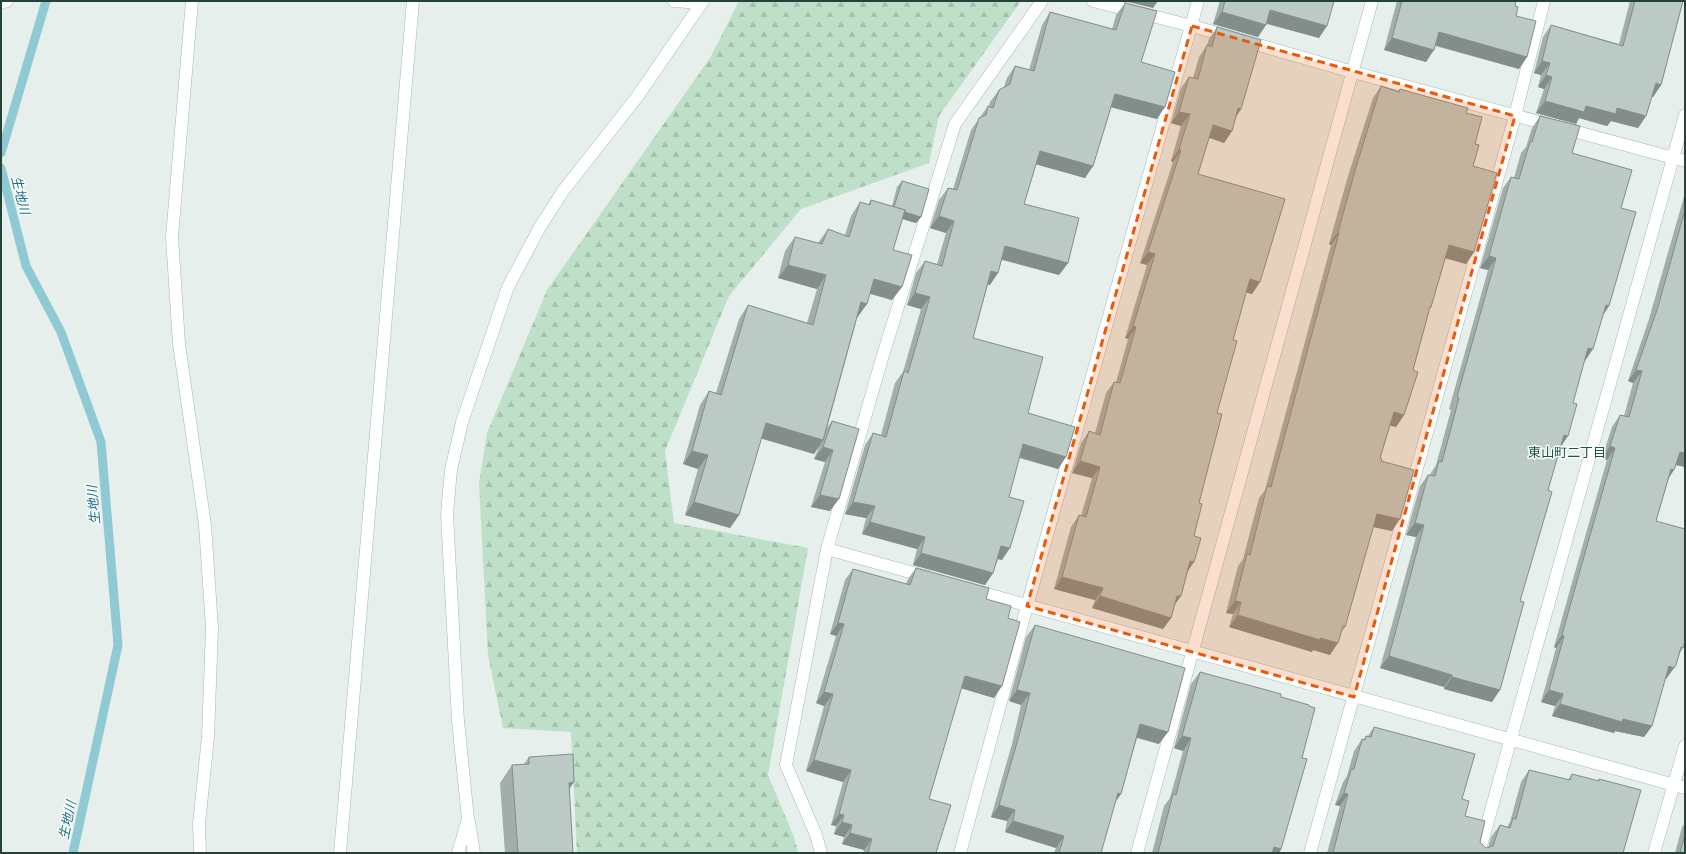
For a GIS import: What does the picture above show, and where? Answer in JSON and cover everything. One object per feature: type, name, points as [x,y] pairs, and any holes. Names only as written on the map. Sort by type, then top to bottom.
[{"type":"street","points":[[1,3],[7,1]]},
{"type":"street","points":[[192,1],[172,237],[179,344],[205,525],[212,628],[208,737],[199,824],[200,853]]},
{"type":"street","points":[[340,853],[413,1]]},
{"type":"street","points":[[674,1],[702,2]]},
{"type":"street","points":[[821,853],[816,835],[786,764],[827,549],[883,355],[955,124],[1042,1]]},
{"type":"street","points":[[1094,1],[1192,26],[1353,72],[1685,161]]},
{"type":"street","points":[[960,853],[1027,606],[1198,1]]},
{"type":"street","points":[[1137,853],[1372,1]]},
{"type":"street","points":[[1310,853],[1515,116],[1544,1]]},
{"type":"street","points":[[474,853],[468,819],[458,721],[447,514],[451,470],[462,422],[508,287],[540,227],[563,191],[637,97],[702,2]]},
{"type":"street","points":[[1480,853],[1510,738],[1685,115]]},
{"type":"street","points":[[827,549],[938,580]]},
{"type":"street","points":[[960,587],[1354,697],[1510,738],[1680,787]]},
{"type":"street","points":[[1654,853],[1680,787],[1685,746]]},
{"type":"street","points":[[458,853],[468,819]]},
{"type":"highlighted area","points":[[1192,26],[1515,116],[1354,697],[1027,606]]},
{"type":"green space","points":[[739,1],[1021,1],[939,116],[929,163],[801,209],[729,296],[665,451],[674,523],[808,548],[768,775],[794,837],[798,853],[577,853],[571,732],[503,728],[488,655],[479,483],[487,433],[547,290],[710,58]]},
{"type":"building","points":[[1225,1],[1334,1],[1327,26],[1270,10],[1266,25],[1222,12]]},
{"type":"building","points":[[1402,1],[1516,1],[1515,6],[1518,7],[1516,16],[1536,21],[1527,57],[1439,32],[1434,50],[1392,38]]},
{"type":"building","points":[[1635,1],[1683,1],[1661,85],[1656,83],[1646,116],[1617,108],[1616,114],[1586,106],[1584,112],[1545,101],[1552,77],[1546,75],[1550,63],[1542,61],[1551,25],[1623,46]]},
{"type":"building","points":[[1125,3],[1157,11],[1141,62],[1175,72],[1165,107],[1115,94],[1093,166],[1040,151],[1024,204],[1079,218],[1068,263],[1005,246],[998,273],[991,271],[973,338],[1043,357],[1028,413],[1075,427],[1066,457],[1023,444],[1009,497],[1024,501],[1010,548],[1001,546],[993,573],[921,553],[925,537],[870,522],[875,506],[853,502],[873,433],[886,437],[904,371],[908,373],[930,297],[915,293],[925,261],[942,266],[954,221],[939,216],[948,188],[957,190],[979,118],[986,115],[988,106],[993,108],[999,90],[1010,84],[1015,66],[1034,71],[1050,12],[1116,30]]},
{"type":"building","points":[[1217,27],[1261,40],[1241,109],[1238,108],[1232,131],[1213,125],[1198,174],[1285,199],[1260,282],[1250,279],[1233,340],[1237,341],[1217,413],[1222,414],[1199,503],[1202,504],[1194,536],[1201,538],[1194,562],[1190,561],[1181,596],[1177,596],[1171,618],[1100,596],[1103,588],[1062,577],[1079,515],[1086,517],[1100,467],[1080,461],[1089,431],[1100,435],[1114,382],[1120,383],[1136,327],[1133,326],[1155,254],[1148,252],[1181,150],[1179,149],[1190,114],[1179,112],[1189,77],[1198,79],[1207,45],[1212,47]]},
{"type":"building","points":[[1381,86],[1399,92],[1400,89],[1468,108],[1466,113],[1482,117],[1475,144],[1479,145],[1473,166],[1497,173],[1474,252],[1449,245],[1413,370],[1418,372],[1404,415],[1394,412],[1380,458],[1382,459],[1381,461],[1414,470],[1400,519],[1377,514],[1345,627],[1343,626],[1338,643],[1320,638],[1320,640],[1238,615],[1241,602],[1235,601],[1247,554],[1250,555],[1267,486],[1271,487],[1339,233],[1338,232]]},
{"type":"building","points":[[1540,116],[1580,126],[1572,153],[1632,170],[1621,208],[1636,212],[1609,306],[1606,305],[1593,349],[1588,348],[1573,403],[1577,404],[1568,436],[1564,435],[1548,490],[1552,492],[1520,601],[1524,602],[1500,690],[1452,677],[1452,675],[1389,656],[1424,525],[1415,523],[1428,475],[1435,476],[1439,461],[1442,462],[1459,398],[1457,397],[1496,258],[1489,256],[1511,177],[1519,179],[1530,142],[1532,142]]},
{"type":"building","points":[[902,181],[929,189],[921,217],[894,207]]},
{"type":"building","points":[[871,200],[905,210],[893,250],[912,255],[902,287],[874,279],[867,304],[861,302],[823,440],[766,423],[739,515],[694,502],[708,455],[692,451],[709,391],[721,395],[748,305],[813,325],[826,275],[788,265],[795,237],[822,244],[828,229],[849,237],[860,202],[870,205]]},
{"type":"building","points":[[1685,210],[1685,453],[1680,452],[1674,470],[1671,469],[1656,521],[1685,529],[1685,641],[1683,648],[1681,647],[1676,665],[1674,668],[1669,666],[1652,726],[1623,719],[1622,722],[1560,704],[1563,694],[1549,690],[1564,636],[1562,635],[1615,448],[1610,446],[1620,415],[1629,417],[1642,371],[1636,370],[1658,307]]},
{"type":"building","points":[[832,421],[859,429],[839,499],[820,495],[833,450],[823,447]]},
{"type":"building","points":[[916,568],[989,588],[986,599],[1011,606],[1008,618],[1020,622],[1002,686],[965,676],[929,799],[951,805],[936,853],[868,853],[872,839],[850,833],[852,825],[842,822],[844,815],[839,814],[851,770],[814,760],[833,694],[824,692],[844,624],[838,623],[853,569],[910,585]]},
{"type":"building","points":[[1035,625],[1185,668],[1168,732],[1140,724],[1121,794],[1118,793],[1101,853],[1059,853],[1064,836],[1013,821],[1015,810],[999,805],[1030,693],[1017,690]]},
{"type":"building","points":[[1200,672],[1281,694],[1281,697],[1315,708],[1302,758],[1307,759],[1281,849],[1274,847],[1272,853],[1158,853],[1173,794],[1176,795],[1191,738],[1182,736]]},
{"type":"building","points":[[1374,727],[1475,754],[1462,799],[1469,801],[1465,816],[1485,821],[1480,842],[1486,848],[1493,846],[1500,825],[1510,828],[1513,818],[1516,819],[1529,770],[1570,780],[1572,774],[1599,781],[1599,779],[1641,790],[1623,853],[1333,853],[1348,794],[1344,793],[1351,770],[1354,769],[1362,739],[1365,740],[1366,736],[1371,737]]},
{"type":"building","points":[[573,754],[574,782],[569,783],[573,853],[518,853],[512,765],[529,764],[529,757]]},
{"type":"building","points":[[1685,834],[1685,853],[1680,853]]},
{"type":"waterway","points":[[1,153],[46,1]]},
{"type":"waterway","name":"生地川","points":[[1,168],[26,266],[61,332],[101,442],[118,645],[73,853]]},
{"type":"district","name":"東山町二丁目","points":[[1567,452]]}]
